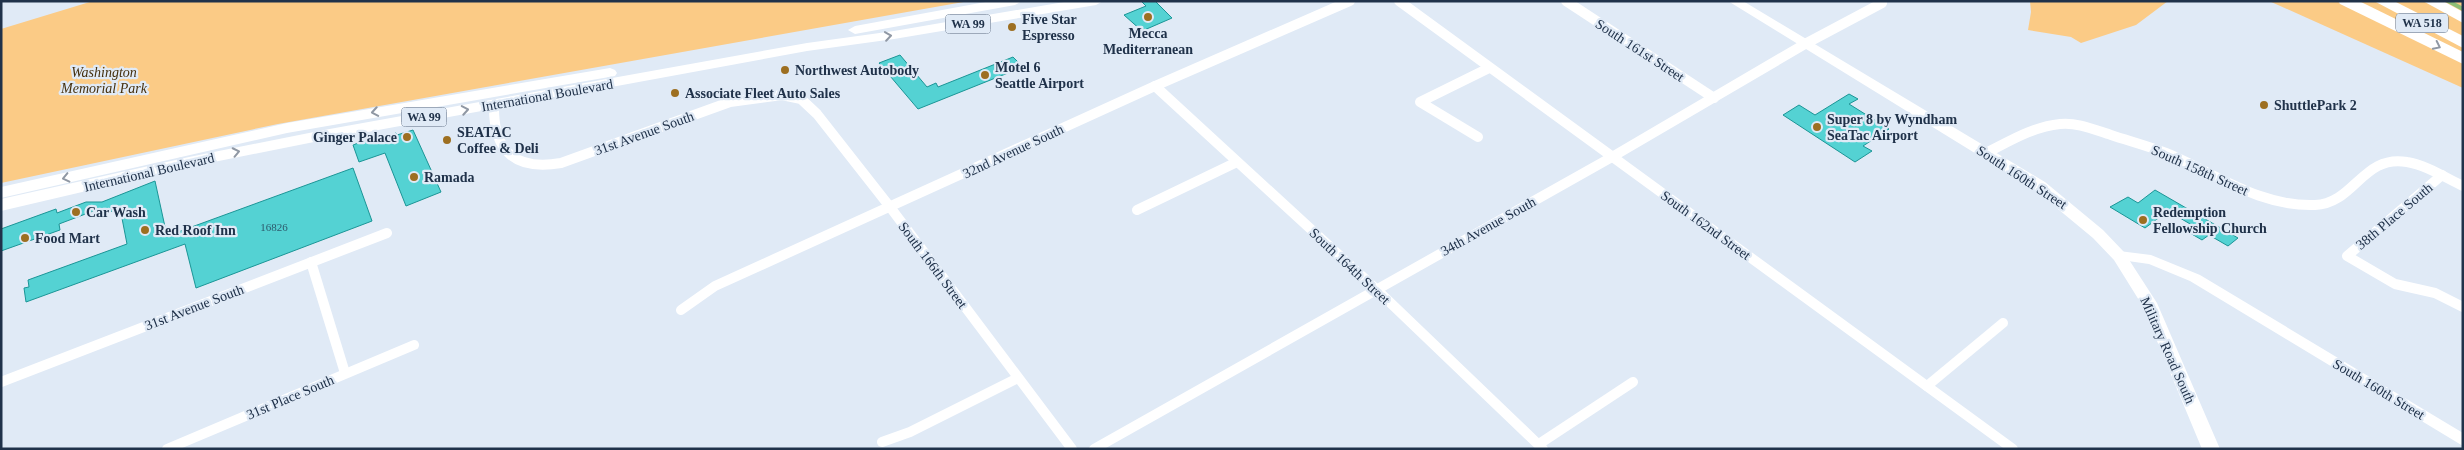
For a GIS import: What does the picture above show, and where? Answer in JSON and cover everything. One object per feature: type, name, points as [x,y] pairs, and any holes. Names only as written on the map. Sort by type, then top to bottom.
[{"type":"highway","points":[[2346,1],[2463,59]]},
{"type":"highway","name":"WA 518","points":[[2382,1],[2463,43]]},
{"type":"highway","name":"WA 518","points":[[2406,1],[2463,30]]},
{"type":"highway","points":[[2431,1],[2463,18]]},
{"type":"main road","name":"International Boulevard","points":[[1,193],[287,128],[1015,1]]},
{"type":"main road","name":"International Boulevard","points":[[1,205],[248,150],[807,47],[904,34],[1096,1]]},
{"type":"main road","name":"South 160th Street","points":[[1734,1],[2040,186],[2069,208],[2119,256]]},
{"type":"main road","points":[[494,105],[508,96],[544,84]]},
{"type":"main road","name":"Military Road South","points":[[2119,256],[2149,303],[2209,444]]},
{"type":"street","name":"32nd Avenue South","points":[[681,310],[696,297],[715,286],[1155,86],[1350,1]]},
{"type":"street","name":"South 162nd Street","points":[[1399,1],[2013,449]]},
{"type":"street","name":"South 161st Street","points":[[1566,1],[1714,98]]},
{"type":"street","name":"34th Avenue South","points":[[1094,449],[1612,157],[1805,44],[1882,3]]},
{"type":"street","points":[[1478,137],[1456,123],[1434,114],[1420,102],[1489,68]]},
{"type":"street","name":"South 164th Street","points":[[1155,86],[1376,289],[1541,446]]},
{"type":"street","name":"31st Avenue South","points":[[494,105],[492,116],[497,134],[509,156],[526,165],[555,165],[711,108],[746,99],[782,95]]},
{"type":"street","name":"South 166th Street","points":[[782,95],[801,99],[811,107],[890,207],[1072,449]]},
{"type":"street","name":"South 158th Street","points":[[1986,153],[2031,130],[2048,125],[2072,124],[2166,153],[2245,192],[2284,202],[2302,204],[2326,203],[2340,197],[2376,165],[2386,162],[2409,162],[2463,186]]},
{"type":"street","points":[[1137,210],[1237,162]]},
{"type":"street","name":"38th Place South","points":[[2442,176],[2347,256],[2396,284],[2435,293],[2463,307]]},
{"type":"street","name":"31st Avenue South","points":[[1,382],[387,233]]},
{"type":"street","name":"South 160th Street","points":[[2119,256],[2151,260],[2195,278],[2463,440]]},
{"type":"street","points":[[311,262],[346,373]]},
{"type":"street","points":[[1927,386],[2003,324]]},
{"type":"street","name":"31st Place South","points":[[167,449],[414,345]]},
{"type":"street","points":[[882,442],[910,432],[1018,378]]},
{"type":"street","points":[[1541,446],[1633,382]]},
{"type":"street","points":[[2209,444],[2222,449]]},
{"type":"green space","name":"Washington Memorial Park","points":[[93,1],[969,1],[278,124],[1,183],[1,29]]},
{"type":"green space","points":[[2030,1],[2168,1],[2136,25],[2081,43],[2071,37],[2028,30],[2031,12]]},
{"type":"green space","points":[[2269,1],[2463,1],[2463,88]]},
{"type":"building","name":"Mecca Mediterranean","points":[[1141,1],[1155,1],[1172,18],[1142,31],[1124,15],[1146,6]]},
{"type":"building","name":"Motel 6 Seattle Airport","points":[[900,55],[927,87],[936,83],[938,87],[1013,57],[1023,67],[918,109],[879,63]]},
{"type":"building","name":"Super 8 by Wyndham SeaTac Airport","points":[[1849,94],[1858,99],[1849,104],[1889,129],[1863,146],[1872,151],[1855,162],[1783,115],[1799,105],[1815,115]]},
{"type":"building","name":"Ramada","points":[[413,130],[441,192],[406,206],[385,153],[359,162],[353,145],[381,134],[383,138]]},
{"type":"building","points":[[353,168],[372,221],[196,288],[185,244],[26,302],[24,288],[29,287],[28,280],[127,244],[120,208],[97,217],[96,210],[59,224],[60,230],[1,251],[1,229],[56,209],[57,213],[86,202],[102,202],[155,181],[167,236]]},
{"type":"building","name":"Redemption Fellowship Church","points":[[2155,190],[2238,238],[2228,246],[2209,235],[2202,240],[2190,233],[2197,228],[2168,211],[2145,228],[2110,207],[2128,197],[2138,203]]},
{"type":"waterway","points":[[2448,1],[2463,9]]},
{"type":"place","name":"Mecca Mediterranean","points":[[1148,17]]},
{"type":"place","name":"Five Star Espresso","points":[[1012,27]]},
{"type":"place","name":"Northwest Autobody","points":[[785,70]]},
{"type":"place","name":"Motel 6 Seattle Airport","points":[[985,75]]},
{"type":"place","name":"Associate Fleet Auto Sales","points":[[675,93]]},
{"type":"place","name":"ShuttlePark 2","points":[[2264,105]]},
{"type":"place","name":"Super 8 by Wyndham SeaTac Airport","points":[[1817,127]]},
{"type":"place","name":"Ginger Palace","points":[[407,137]]},
{"type":"place","name":"SEATAC Coffee & Deli","points":[[447,140]]},
{"type":"place","name":"Ramada","points":[[414,177]]},
{"type":"place","name":"Car Wash","points":[[76,212]]},
{"type":"place","name":"Redemption Fellowship Church","points":[[2143,220]]},
{"type":"place","name":"Red Roof Inn","points":[[145,230]]},
{"type":"place","name":"Food Mart","points":[[25,238]]}]
